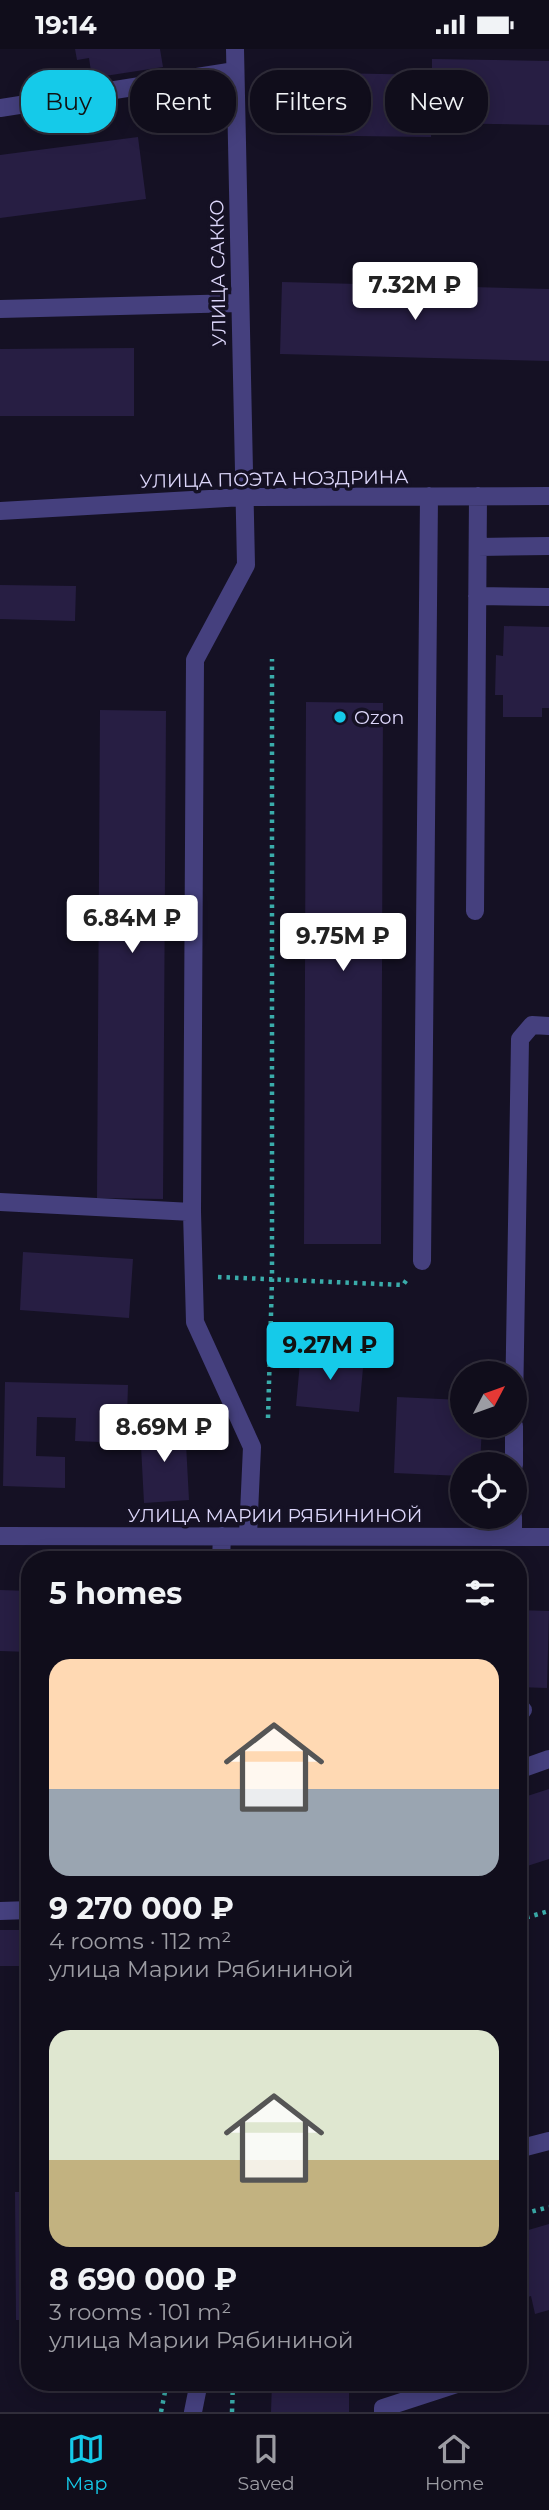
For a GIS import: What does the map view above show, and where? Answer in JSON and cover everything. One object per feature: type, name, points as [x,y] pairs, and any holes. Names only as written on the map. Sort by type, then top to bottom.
[{"type":"street","name":"УЛИЦА САККО","points":[[235,49],[235,70]]},
{"type":"street","points":[[0,109],[130,88]]},
{"type":"street","name":"УЛИЦА САККО","points":[[236,117],[246,565],[195,660],[192,1212],[195,1322],[252,1447],[248,1535]]},
{"type":"street","points":[[0,309],[240,303]]},
{"type":"street","points":[[422,1261],[429,496]]},
{"type":"street","points":[[475,911],[478,496]]},
{"type":"street","name":"УЛИЦА ПОЭТА НОЗДРИНА","points":[[0,512],[244,497],[549,496]]},
{"type":"street","points":[[478,547],[549,545]]},
{"type":"street","points":[[477,596],[549,597]]},
{"type":"street","points":[[515,1361],[520,1038],[532,1025],[549,1025]]},
{"type":"street","points":[[0,1202],[192,1212]]},
{"type":"street","points":[[513,1529],[513,1537]]},
{"type":"street","name":"УЛИЦА МАРИИ РЯБИНИНОЙ","points":[[0,1536],[549,1537]]},
{"type":"street","points":[[221,1551],[222,1537]]},
{"type":"street","points":[[527,1767],[549,1759]]},
{"type":"street","points":[[0,1911],[21,1910]]},
{"type":"street","points":[[527,2147],[549,2141]]},
{"type":"street","points":[[193,2412],[197,2391]]},
{"type":"street","points":[[383,2412],[383,2408],[435,2391]]},
{"type":"path","points":[[268,1419],[272,1280],[272,659]]},
{"type":"path","points":[[194,1276],[403,1285],[422,1261]]},
{"type":"path","points":[[527,1917],[549,1911]]},
{"type":"path","points":[[527,2213],[549,2207]]},
{"type":"path","points":[[161,2412],[165,2391]]},
{"type":"path","points":[[232,2412],[233,2391]]},
{"type":"building","points":[[75,49],[160,49],[163,67],[116,74],[116,70],[91,70],[89,58],[77,60]]},
{"type":"building","points":[[432,59],[549,61],[549,125],[488,124],[488,70],[432,70]]},
{"type":"building","points":[[371,74],[385,74],[385,133],[431,133],[431,137],[280,135],[371,133]]},
{"type":"building","points":[[138,137],[146,199],[0,218],[0,155]]},
{"type":"building","points":[[282,282],[549,289],[549,361],[280,354]]},
{"type":"building","points":[[134,348],[134,416],[0,416],[0,349]]},
{"type":"building","points":[[0,585],[76,586],[75,621],[0,619]]},
{"type":"building","points":[[504,626],[549,627],[549,708],[542,708],[542,717],[503,717],[503,695],[495,695],[496,655],[503,656]]},
{"type":"building","points":[[306,702],[383,703],[381,1244],[304,1244]]},
{"type":"building","points":[[100,710],[166,711],[163,1199],[97,1198]]},
{"type":"building","points":[[23,1252],[133,1259],[129,1318],[20,1310]]},
{"type":"building","points":[[301,1351],[364,1357],[359,1412],[296,1406]]},
{"type":"building","points":[[5,1382],[128,1385],[127,1418],[101,1418],[100,1442],[75,1441],[76,1418],[37,1417],[36,1456],[65,1457],[65,1488],[3,1486]]},
{"type":"building","points":[[397,1397],[450,1399],[450,1439],[481,1439],[481,1452],[450,1452],[450,1475],[394,1473]]},
{"type":"building","points":[[185,1425],[189,1500],[144,1503],[140,1427]]},
{"type":"building","points":[[0,1590],[21,1591],[21,1652],[0,1651]]},
{"type":"building","points":[[527,1610],[549,1611],[547,1688],[527,1687]]},
{"type":"building","points":[[549,1789],[549,1859],[527,1866],[527,1796]]},
{"type":"building","points":[[0,1930],[21,1930],[21,1966],[0,1966]]},
{"type":"building","points":[[15,2192],[21,2192],[21,2320],[16,2320]]},
{"type":"building","points":[[549,2224],[549,2310],[535,2314],[531,2296],[527,2297],[527,2230]]},
{"type":"building","points":[[272,2391],[349,2391],[349,2412],[271,2412]]},
{"type":"place","name":"Ozon","points":[[340,717]]}]
